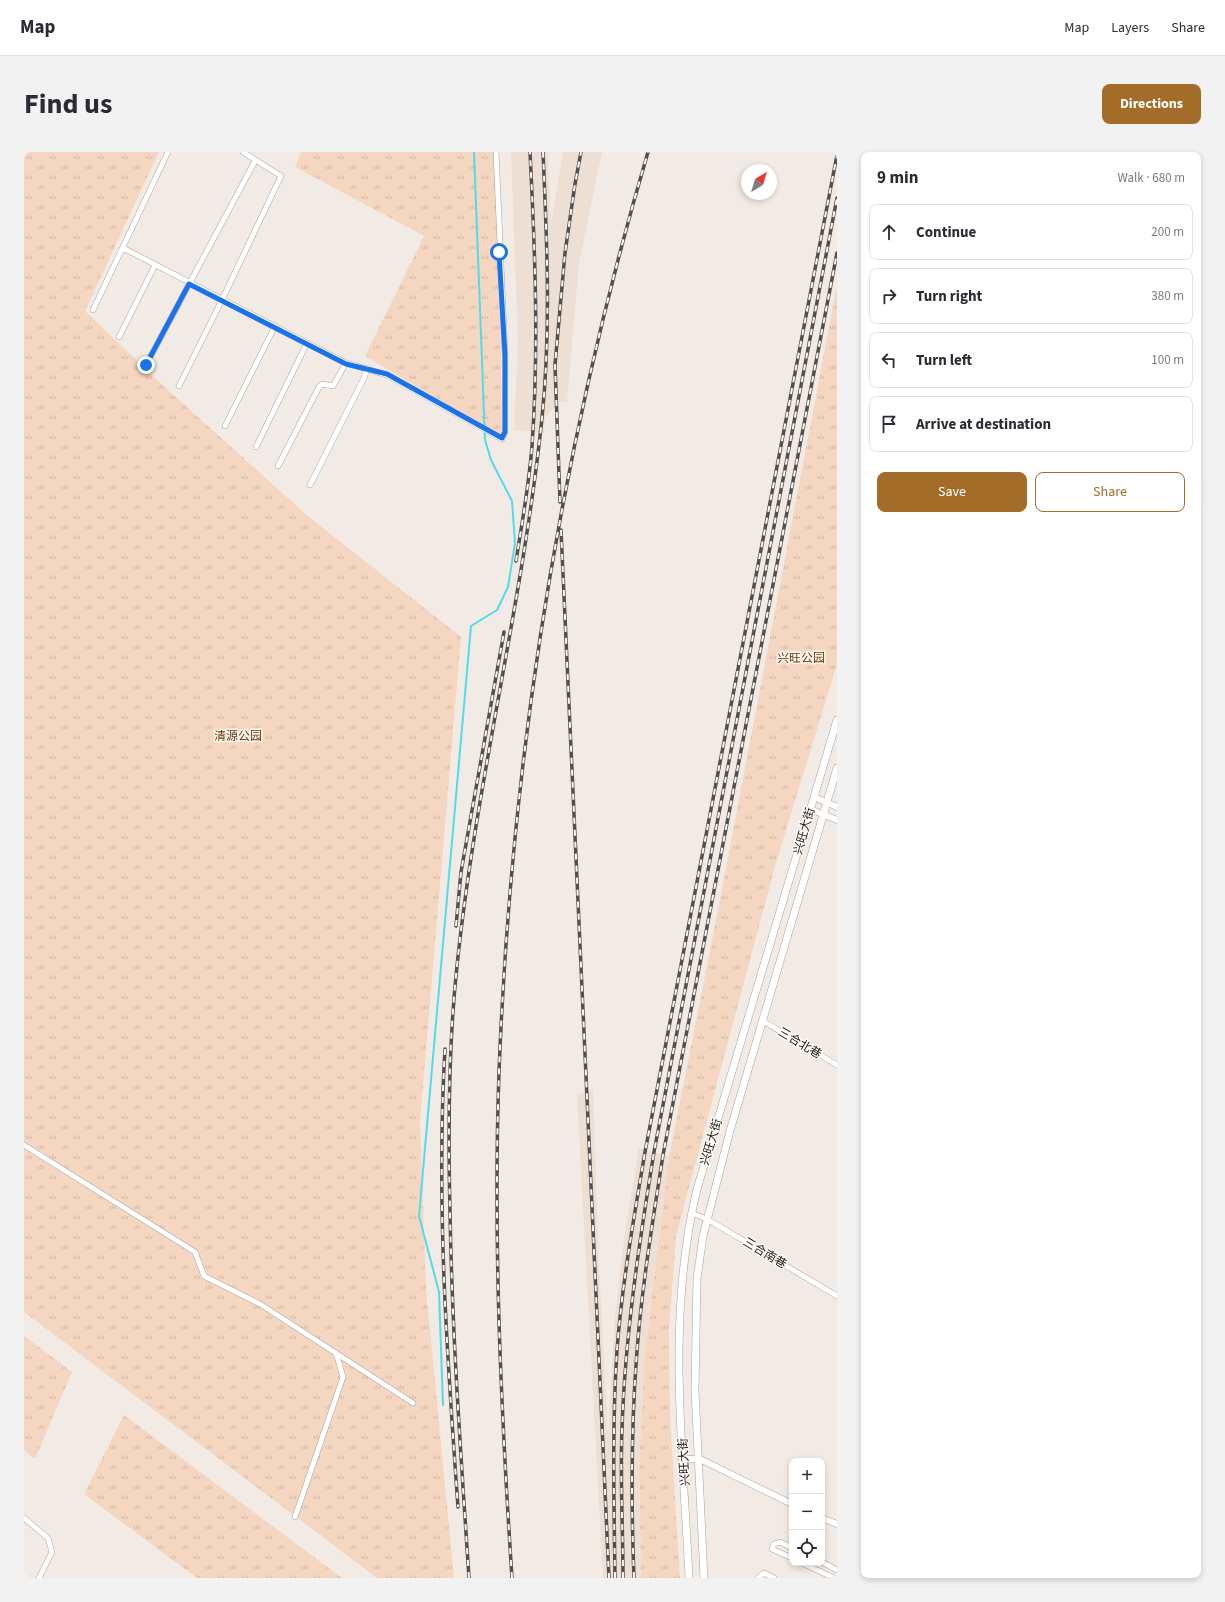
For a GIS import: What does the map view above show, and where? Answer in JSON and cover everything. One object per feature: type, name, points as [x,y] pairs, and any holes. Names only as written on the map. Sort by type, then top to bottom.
[{"type":"main road","name":"兴旺大街","points":[[689,1578],[679,1384],[679,1316],[687,1232],[691,1213],[837,720]]},
{"type":"main road","name":"兴旺大街","points":[[704,1578],[700,1459],[695,1390],[697,1279],[707,1219],[730,1131],[837,768]]},
{"type":"street","points":[[93,310],[168,152]]},
{"type":"street","points":[[178,386],[222,300],[281,176],[255,161],[244,152]]},
{"type":"street","points":[[123,248],[189,284],[275,326],[346,364],[387,374],[500,438],[504,437],[505,355],[496,152]]},
{"type":"street","points":[[146,365],[255,161]]},
{"type":"street","points":[[119,337],[155,265]]},
{"type":"street","points":[[225,426],[275,326]]},
{"type":"street","points":[[256,448],[308,343]]},
{"type":"street","points":[[278,466],[319,387],[322,384],[333,386],[346,364]]},
{"type":"street","points":[[310,485],[364,378],[366,368]]},
{"type":"street","points":[[814,797],[837,807]]},
{"type":"street","points":[[810,810],[837,820]]},
{"type":"street","name":"三合北巷","points":[[763,1021],[837,1066]]},
{"type":"street","points":[[24,1145],[195,1252],[204,1276],[260,1304],[413,1403]]},
{"type":"street","name":"三合南巷","points":[[691,1213],[707,1219],[837,1296]]},
{"type":"street","points":[[295,1516],[343,1377],[336,1353]]},
{"type":"street","points":[[684,1459],[700,1459],[789,1503]]},
{"type":"street","points":[[24,1518],[48,1538],[52,1552],[39,1578]]},
{"type":"street","points":[[825,1519],[837,1524]]},
{"type":"street","points":[[789,1546],[780,1542],[774,1544],[772,1549],[789,1557]]},
{"type":"street","points":[[825,1564],[837,1570]]},
{"type":"street","points":[[808,1566],[834,1578]]},
{"type":"street","points":[[758,1578],[764,1573],[774,1578]]},
{"type":"shaded area","points":[[511,152],[548,152],[551,223],[563,152],[602,152],[579,263],[567,402],[559,402],[545,418],[544,433],[514,430],[518,343]]},
{"type":"shaded area","points":[[593,1090],[599,1264],[608,1438],[615,1316],[624,1239],[639,1148],[669,1157],[645,1352],[639,1465],[641,1578],[603,1578],[577,1095]]},
{"type":"green space","name":"清源公园","points":[[24,152],[159,152],[85,311],[169,391],[309,517],[461,637],[420,1121],[426,1289],[454,1578],[377,1578],[24,1312]]},
{"type":"green space","points":[[301,152],[498,152],[502,437],[365,356],[424,236],[295,167]]},
{"type":"green space","name":"兴旺公园","points":[[837,285],[837,664],[776,863],[676,1236],[669,1331],[670,1416],[680,1578],[641,1578],[639,1465],[645,1352],[669,1157],[718,910]]},
{"type":"green space","points":[[24,1336],[72,1372],[35,1459],[24,1450]]},
{"type":"green space","points":[[124,1415],[342,1578],[197,1578],[84,1494]]},
{"type":"waterway","points":[[443,1405],[439,1292],[419,1216],[471,626],[497,610],[508,587],[515,543],[512,501],[491,460],[485,440],[474,152]]},
{"type":"railway","points":[[516,561],[529,475],[534,409],[536,299],[530,152]]},
{"type":"railway","points":[[469,1578],[457,1395],[451,1257],[449,1181],[450,1058],[454,997],[465,897],[487,760],[512,624],[534,487],[542,418],[547,352],[547,252],[543,152]]},
{"type":"railway","points":[[560,502],[555,365],[565,253],[581,152]]},
{"type":"railway","points":[[512,1578],[501,1388],[497,1135],[505,955],[515,839],[528,723],[545,607],[565,492],[589,378],[617,265],[648,152]]},
{"type":"railway","points":[[615,1578],[615,1378],[619,1325],[629,1251],[645,1152],[837,155]]},
{"type":"railway","points":[[623,1578],[621,1466],[626,1359],[629,1325],[648,1187],[837,198]]},
{"type":"railway","points":[[634,1578],[632,1464],[635,1379],[639,1326],[655,1204],[663,1155],[837,253]]},
{"type":"railway","points":[[561,530],[609,1578]]},
{"type":"railway","points":[[456,926],[461,872],[504,632]]},
{"type":"railway","points":[[445,1049],[442,1221],[450,1393],[458,1507]]},
{"type":"route","points":[[146,365],[189,284],[275,326],[346,364],[387,374],[502,438],[504,437],[505,432],[505,355],[499,252]]}]
